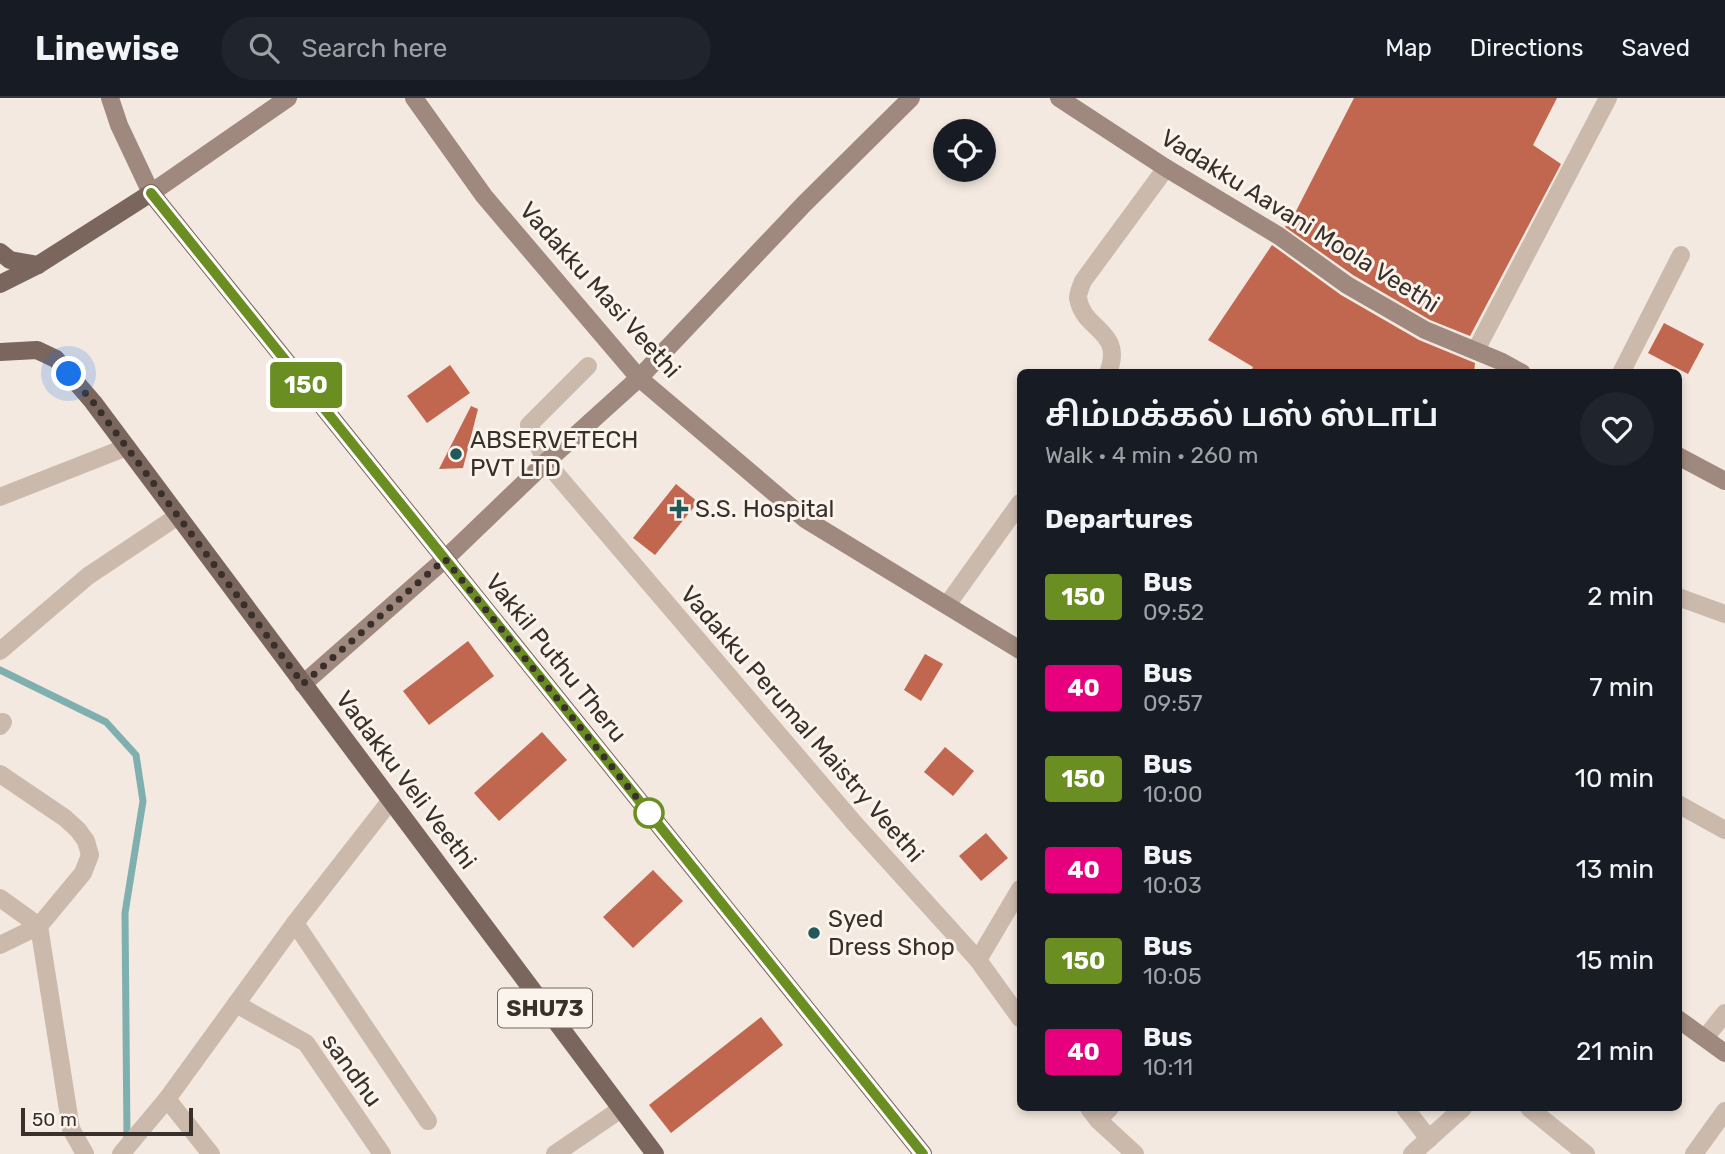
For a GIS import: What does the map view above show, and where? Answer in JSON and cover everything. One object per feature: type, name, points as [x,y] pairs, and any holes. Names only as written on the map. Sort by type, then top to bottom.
[{"type":"main road","points":[[110,98],[119,125],[151,193]]},
{"type":"main road","points":[[0,284],[38,265],[151,193],[288,98]]},
{"type":"main road","name":"Vadakku Masi Veethi","points":[[414,98],[484,196],[639,378],[805,519],[1017,648]]},
{"type":"main road","points":[[303,684],[445,559],[639,378],[804,204],[911,98]]},
{"type":"main road","name":"Vadakku Aavani Moola Veethi","points":[[1059,98],[1166,168],[1279,236],[1347,285],[1425,330],[1476,350],[1514,369]]},
{"type":"main road","name":"Vakkil Puthu Theru","points":[[151,193],[923,1154]]},
{"type":"main road","points":[[0,252],[10,260],[38,265]]},
{"type":"main road","name":"Vadakku Veli Veethi","points":[[2,353],[37,350],[57,359],[93,402],[655,1154]]},
{"type":"main road","points":[[1682,458],[1725,481]]},
{"type":"main road","points":[[1682,1022],[1725,1053]]},
{"type":"street","points":[[1476,350],[1608,98]]},
{"type":"street","points":[[1109,369],[1112,361],[1110,341],[1085,312],[1079,292],[1083,281],[1166,168]]},
{"type":"street","points":[[1623,369],[1681,255]]},
{"type":"street","name":"Vadakku Perumal Maistry Veethi","points":[[588,366],[529,425],[546,462],[855,824],[978,960],[1017,1014]]},
{"type":"street","points":[[0,497],[127,447]]},
{"type":"street","points":[[947,605],[1017,507]]},
{"type":"street","points":[[0,652],[89,576],[178,516]]},
{"type":"street","points":[[1682,598],[1725,614]]},
{"type":"street","points":[[0,774],[65,818],[86,841],[90,855],[83,873],[39,926],[0,945]]},
{"type":"street","points":[[121,1154],[167,1099],[295,923],[391,800]]},
{"type":"street","points":[[1682,806],[1725,830]]},
{"type":"street","points":[[978,960],[1017,893]]},
{"type":"street","points":[[0,898],[39,926],[71,1129],[85,1154]]},
{"type":"street","points":[[295,923],[428,1121]]},
{"type":"street","name":"sandhu","points":[[236,1003],[306,1043],[382,1154]]},
{"type":"street","points":[[1705,1038],[1725,1013]]},
{"type":"street","points":[[167,1099],[211,1154]]},
{"type":"street","points":[[555,1154],[621,1109]]},
{"type":"street","points":[[1407,1111],[1429,1139]]},
{"type":"street","points":[[1412,1154],[1460,1111]]},
{"type":"street","points":[[1533,1111],[1586,1154]]},
{"type":"street","points":[[1694,1154],[1725,1111]]},
{"type":"street","points":[[1099,1112],[1135,1154]]},
{"type":"building","points":[[1354,98],[1557,98],[1533,145],[1561,164],[1470,336],[1430,320],[1353,275],[1285,227],[1295,213]]},
{"type":"building","points":[[1272,245],[1341,295],[1419,340],[1475,363],[1474,369],[1252,369],[1253,367],[1208,340]]},
{"type":"building","points":[[1664,323],[1704,344],[1688,374],[1648,353]]},
{"type":"building","points":[[450,365],[470,393],[427,423],[407,396]]},
{"type":"building","name":"ABSERVETECH PVT LTD","points":[[471,406],[478,409],[463,468],[439,469]]},
{"type":"building","points":[[676,484],[698,502],[655,555],[633,538]]},
{"type":"building","points":[[468,641],[494,676],[429,725],[403,691]]},
{"type":"building","points":[[925,654],[943,664],[921,701],[904,690]]},
{"type":"building","points":[[542,732],[567,760],[499,821],[474,793]]},
{"type":"building","points":[[945,747],[974,771],[953,796],[924,772]]},
{"type":"building","points":[[986,833],[1008,858],[981,881],[959,856]]},
{"type":"building","points":[[653,870],[683,901],[633,948],[603,917]]},
{"type":"building","points":[[761,1017],[783,1045],[671,1133],[649,1105]]},
{"type":"waterway","points":[[0,670],[106,722],[136,755],[143,801],[125,913],[127,1139]]},
{"type":"bus line","name":"150","points":[[151,193],[923,1154]]},
{"type":"place","name":"ABSERVETECH PVT LTD","points":[[456,454]]},
{"type":"place","name":"S.S. Hospital","points":[[679,509]]},
{"type":"place","name":"Syed Dress Shop","points":[[814,933]]},
{"type":"route","points":[[69,374],[93,402],[303,684],[445,559],[649,813]]}]
